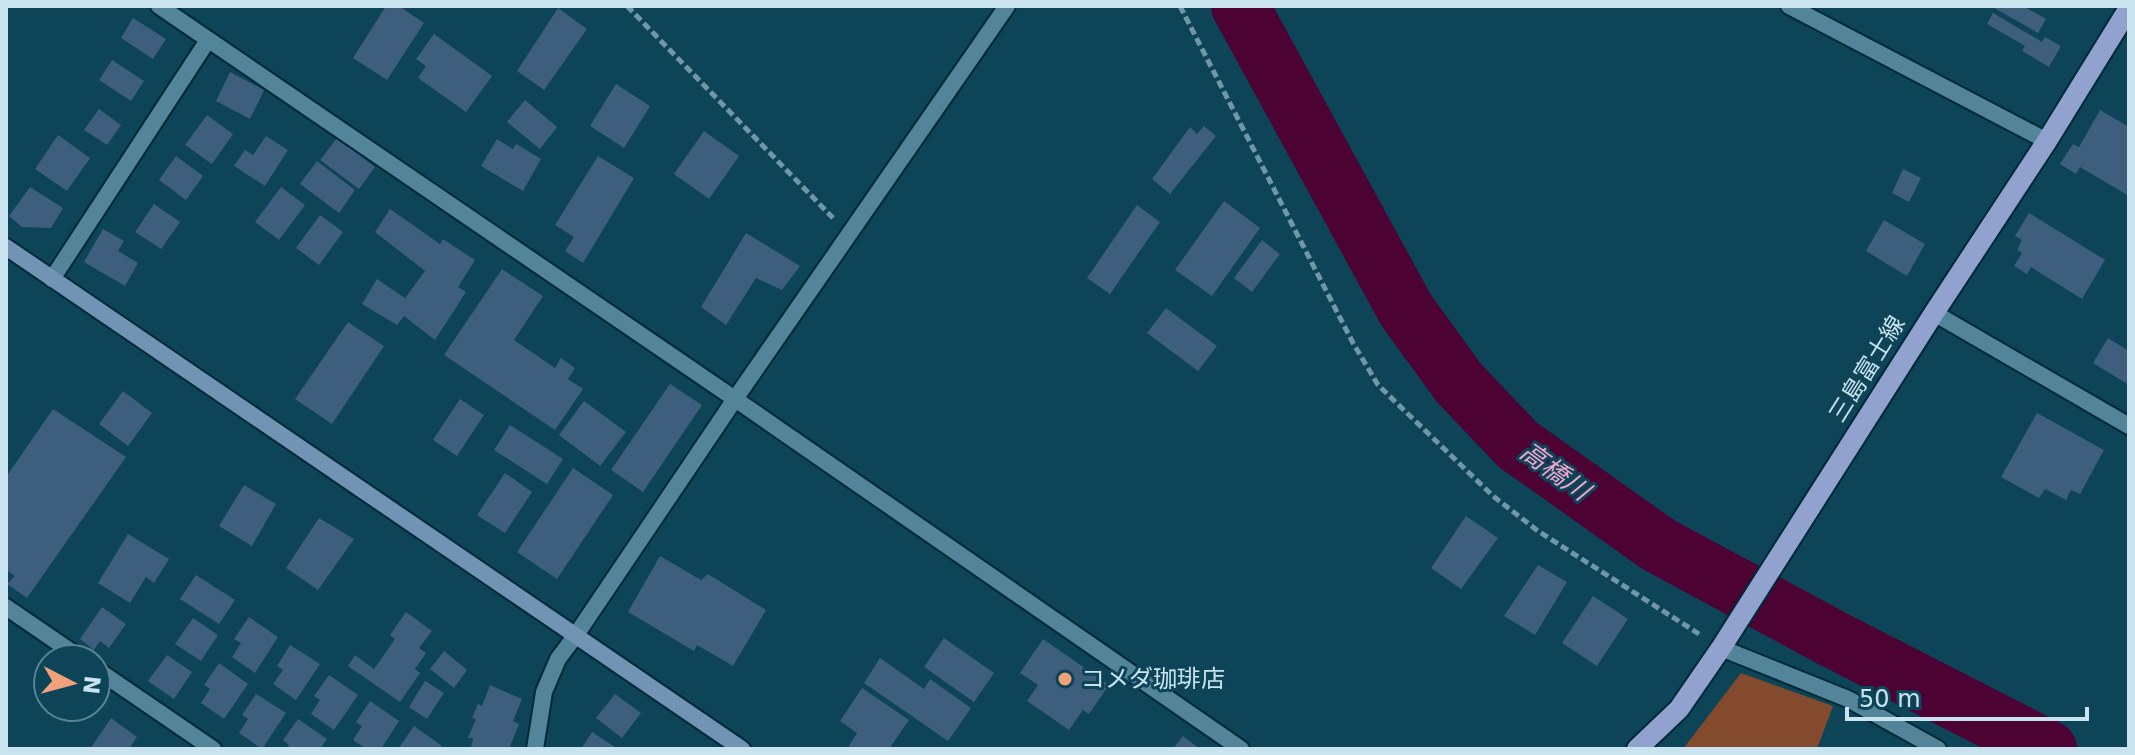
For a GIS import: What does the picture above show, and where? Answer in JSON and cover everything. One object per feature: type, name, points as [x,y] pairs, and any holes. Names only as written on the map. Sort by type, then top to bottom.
[{"type":"main road","name":"三島富士線","points":[[1637,749],[1679,709],[1722,646],[2129,8]]},
{"type":"street","points":[[159,6],[1241,749]]},
{"type":"street","points":[[535,749],[544,692],[558,659],[848,233],[1007,6]]},
{"type":"street","points":[[1789,6],[2047,141]]},
{"type":"street","points":[[52,279],[208,40]]},
{"type":"street","points":[[6,247],[742,749]]},
{"type":"street","points":[[1934,313],[2129,426]]},
{"type":"street","points":[[6,607],[59,643]]},
{"type":"street","points":[[1722,646],[1848,699],[1938,749]]},
{"type":"street","points":[[112,680],[213,749]]},
{"type":"path","points":[[627,6],[848,233]]},
{"type":"path","points":[[1180,6],[1353,343],[1378,385],[1493,496],[1538,531],[1722,646]]},
{"type":"shaded area","points":[[1741,673],[1833,706],[1817,749],[1683,749]]},
{"type":"building","points":[[386,6],[399,6],[424,23],[387,80],[353,58]]},
{"type":"building","points":[[1991,6],[2023,6],[2046,19],[2038,33]]},
{"type":"building","points":[[558,8],[587,29],[544,90],[517,71]]},
{"type":"building","points":[[1993,13],[2042,42],[2045,37],[2061,46],[2049,67],[2022,51],[2025,46],[1987,24]]},
{"type":"building","points":[[133,18],[166,39],[153,59],[121,38]]},
{"type":"building","points":[[434,34],[492,76],[466,112],[418,78],[426,66],[416,59]]},
{"type":"building","points":[[112,60],[144,81],[131,101],[99,80]]},
{"type":"building","points":[[230,72],[264,90],[250,119],[216,101]]},
{"type":"building","points":[[616,84],[650,106],[624,148],[590,126]]},
{"type":"building","points":[[525,100],[557,127],[540,149],[507,122]]},
{"type":"building","points":[[99,109],[121,125],[107,145],[84,130]]},
{"type":"building","points":[[2100,110],[2129,127],[2129,196],[2080,167],[2076,174],[2060,164],[2073,144],[2079,147]]},
{"type":"building","points":[[207,115],[233,134],[212,164],[185,145]]},
{"type":"building","points":[[1204,126],[1216,136],[1170,194],[1152,179],[1190,127],[1197,134]]},
{"type":"building","points":[[704,131],[739,156],[709,199],[674,174]]},
{"type":"building","points":[[58,135],[90,158],[67,191],[35,169]]},
{"type":"building","points":[[266,136],[288,150],[265,186],[234,166],[245,150],[253,155]]},
{"type":"building","points":[[337,138],[375,167],[359,189],[320,160]]},
{"type":"building","points":[[497,139],[513,149],[516,144],[541,159],[523,191],[481,166]]},
{"type":"building","points":[[176,156],[203,176],[186,200],[159,180]]},
{"type":"building","points":[[598,156],[634,178],[583,263],[565,251],[574,237],[555,225]]},
{"type":"building","points":[[317,161],[355,190],[339,213],[300,184]]},
{"type":"building","points":[[1903,169],[1921,178],[1909,202],[1892,193]]},
{"type":"building","points":[[30,187],[63,208],[51,228],[22,227],[9,216]]},
{"type":"building","points":[[281,187],[305,205],[279,240],[255,222]]},
{"type":"building","points":[[1224,201],[1260,228],[1212,296],[1175,270]]},
{"type":"building","points":[[154,204],[180,222],[161,249],[135,232]]},
{"type":"building","points":[[1137,205],[1160,222],[1110,294],[1087,278]]},
{"type":"building","points":[[390,209],[440,244],[443,239],[475,260],[458,287],[466,292],[435,340],[404,316],[397,325],[362,304],[377,279],[405,298],[425,271],[375,232]]},
{"type":"building","points":[[2029,213],[2105,260],[2082,299],[2031,267],[2027,274],[2014,266],[2022,253],[2017,250],[2022,240],[2015,236]]},
{"type":"building","points":[[320,215],[343,232],[319,265],[296,248]]},
{"type":"building","points":[[1884,220],[1925,244],[1907,276],[1866,251]]},
{"type":"building","points":[[103,229],[124,241],[118,251],[138,263],[125,286],[84,262]]},
{"type":"building","points":[[746,233],[800,266],[782,290],[756,278],[726,325],[701,307]]},
{"type":"building","points":[[1262,240],[1280,254],[1252,292],[1234,278]]},
{"type":"building","points":[[502,269],[543,296],[514,340],[555,368],[561,358],[575,368],[568,379],[583,389],[555,430],[444,355]]},
{"type":"building","points":[[1166,308],[1217,346],[1198,371],[1147,333]]},
{"type":"building","points":[[348,322],[384,346],[332,424],[295,399]]},
{"type":"building","points":[[2108,338],[2129,351],[2129,385],[2093,363]]},
{"type":"building","points":[[670,384],[702,405],[643,492],[611,470]]},
{"type":"building","points":[[123,391],[152,413],[128,446],[99,424]]},
{"type":"building","points":[[460,399],[484,415],[457,456],[433,440]]},
{"type":"building","points":[[584,401],[626,432],[600,466],[559,435]]},
{"type":"building","points":[[53,409],[126,457],[27,598],[7,584],[15,576],[6,570],[6,477]]},
{"type":"building","points":[[2037,413],[2104,450],[2080,494],[2071,490],[2066,500],[2045,489],[2039,498],[2001,477]]},
{"type":"building","points":[[510,425],[563,459],[547,484],[494,450]]},
{"type":"building","points":[[573,468],[613,495],[557,579],[517,552]]},
{"type":"building","points":[[505,473],[532,492],[505,533],[477,515]]},
{"type":"building","points":[[244,485],[276,504],[252,546],[219,526]]},
{"type":"building","points":[[1466,516],[1498,538],[1461,589],[1431,568]]},
{"type":"building","points":[[319,518],[354,539],[318,590],[286,568]]},
{"type":"building","points":[[128,534],[169,559],[154,583],[146,577],[130,603],[98,583]]},
{"type":"building","points":[[660,556],[701,580],[708,574],[766,610],[733,666],[697,645],[694,651],[628,612]]},
{"type":"building","points":[[1538,565],[1567,582],[1535,635],[1504,616]]},
{"type":"building","points":[[196,575],[235,600],[219,624],[180,599]]},
{"type":"building","points":[[1593,596],[1628,619],[1597,666],[1562,643]]},
{"type":"building","points":[[102,607],[126,624],[112,644],[100,641],[85,643],[80,639]]},
{"type":"building","points":[[406,612],[432,631],[419,648],[426,653],[415,669],[420,673],[400,702],[348,666],[355,655],[374,669],[395,639],[390,635]]},
{"type":"building","points":[[249,617],[278,637],[255,673],[232,657],[241,643],[234,639]]},
{"type":"building","points":[[193,618],[218,635],[201,661],[175,644]]},
{"type":"building","points":[[944,638],[994,673],[974,702],[924,667]]},
{"type":"building","name":"コメダ珈琲店","points":[[1043,639],[1109,685],[1089,714],[1083,710],[1069,730],[1027,701],[1038,685],[1020,673]]},
{"type":"building","points":[[290,645],[320,664],[296,700],[273,684],[283,670],[277,666]]},
{"type":"building","points":[[444,651],[467,670],[454,688],[430,669]]},
{"type":"building","points":[[167,655],[192,672],[174,699],[148,681]]},
{"type":"building","points":[[880,658],[924,689],[930,679],[971,708],[948,741],[864,683]]},
{"type":"building","points":[[219,663],[248,684],[224,719],[201,703],[210,689],[204,685]]},
{"type":"building","points":[[329,675],[358,695],[334,730],[311,714],[320,700],[314,696]]},
{"type":"building","points":[[425,681],[444,693],[427,719],[409,707]]},
{"type":"building","points":[[490,685],[522,699],[513,721],[519,724],[509,749],[471,749],[473,738],[468,738],[476,719],[472,718],[478,704],[482,706]]},
{"type":"building","points":[[862,688],[909,720],[889,749],[847,749],[857,733],[840,721]]},
{"type":"building","points":[[256,694],[286,713],[262,749],[239,733],[248,719],[242,715]]},
{"type":"building","points":[[615,694],[641,713],[622,738],[596,718]]},
{"type":"building","points":[[370,701],[399,721],[381,749],[366,749],[353,740],[362,726],[356,722]]},
{"type":"building","points":[[112,719],[137,737],[129,749],[90,749],[108,723],[112,723]]},
{"type":"building","points":[[298,719],[327,739],[320,749],[286,749],[289,745],[283,740]]},
{"type":"building","points":[[414,726],[442,746],[440,749],[398,749]]},
{"type":"building","points":[[592,732],[618,749],[581,749]]},
{"type":"building","points":[[1183,736],[1200,749],[1173,749]]},
{"type":"waterway","name":"高橋川","points":[[1240,6],[1406,310],[1459,383],[1518,445],[1659,545],[2048,749]]},
{"type":"place","name":"コメダ珈琲店","points":[[1065,679]]}]
